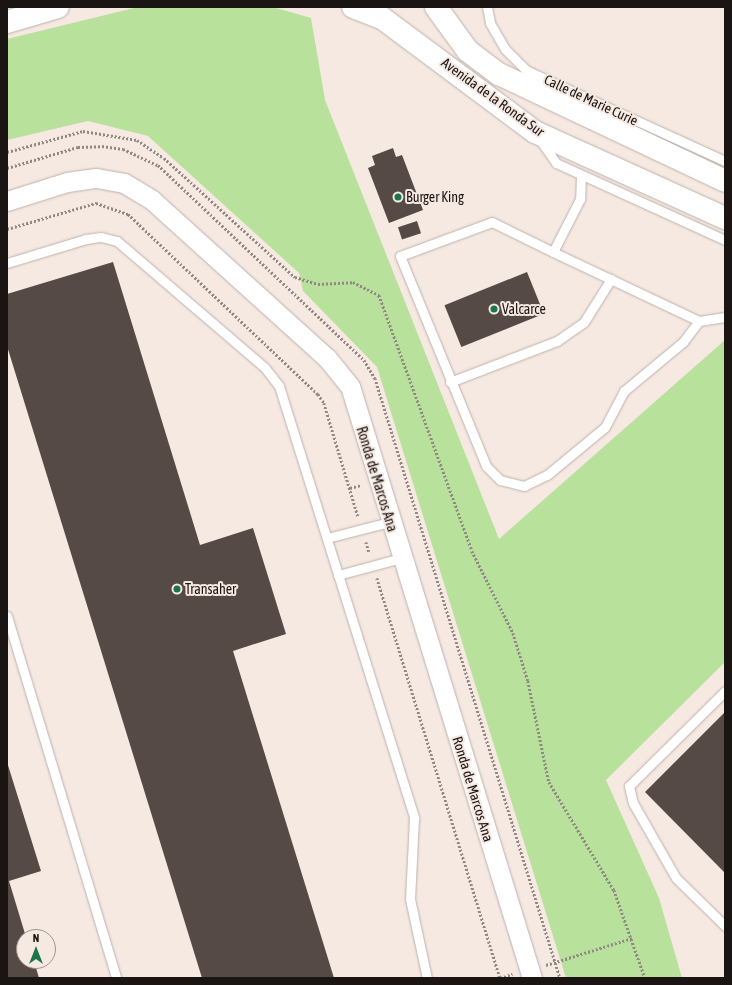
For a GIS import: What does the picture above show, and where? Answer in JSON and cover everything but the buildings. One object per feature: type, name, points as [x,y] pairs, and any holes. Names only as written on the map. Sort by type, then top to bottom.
[{"type":"main road","points":[[7,22],[58,7]]},
{"type":"main road","name":"Avenida de la Ronda Sur","points":[[353,7],[382,18],[536,132],[725,218]]},
{"type":"main road","name":"Avenida de la Ronda Sur","points":[[436,7],[468,51],[499,74],[725,181]]},
{"type":"street","name":"Ronda de Marcos Ana","points":[[7,201],[67,182],[96,178],[124,183],[152,200],[326,358],[350,386],[401,558],[532,978]]},
{"type":"lane","name":"Calle de Marie Curie","points":[[487,7],[490,23],[505,48],[526,70],[725,161]]},
{"type":"lane","points":[[536,132],[545,151],[556,163],[581,176],[725,240]]},
{"type":"lane","points":[[553,252],[580,199],[581,176]]},
{"type":"lane","points":[[699,321],[683,342],[624,391],[605,426],[546,475],[524,486],[500,480],[486,466],[450,382],[400,256],[492,222],[699,321],[725,317]]},
{"type":"lane","points":[[7,263],[86,239],[101,237],[117,241],[265,368],[279,386],[414,818],[410,899],[427,978]]},
{"type":"lane","points":[[450,382],[557,340],[584,322],[611,280]]},
{"type":"lane","points":[[327,538],[390,522]]},
{"type":"lane","points":[[338,575],[401,558]]},
{"type":"lane","points":[[7,616],[116,978]]},
{"type":"lane","points":[[725,690],[629,786],[633,803],[676,878],[725,926]]},
{"type":"path","points":[[7,168],[78,147],[102,146],[123,149],[158,165],[364,360],[375,378],[560,978]]},
{"type":"path","points":[[556,962],[632,938]]},
{"type":"green space","points":[[138,7],[273,7],[311,18],[325,100],[499,539],[725,340],[725,662],[606,780],[659,898],[682,978],[566,978],[377,367],[303,291],[299,273],[148,136],[88,121],[7,140],[7,39]]},
{"type":"place","name":"Burger King","points":[[398,197]]},
{"type":"place","name":"Valcarce","points":[[494,309]]},
{"type":"place","name":"Transaher","points":[[177,589]]}]
